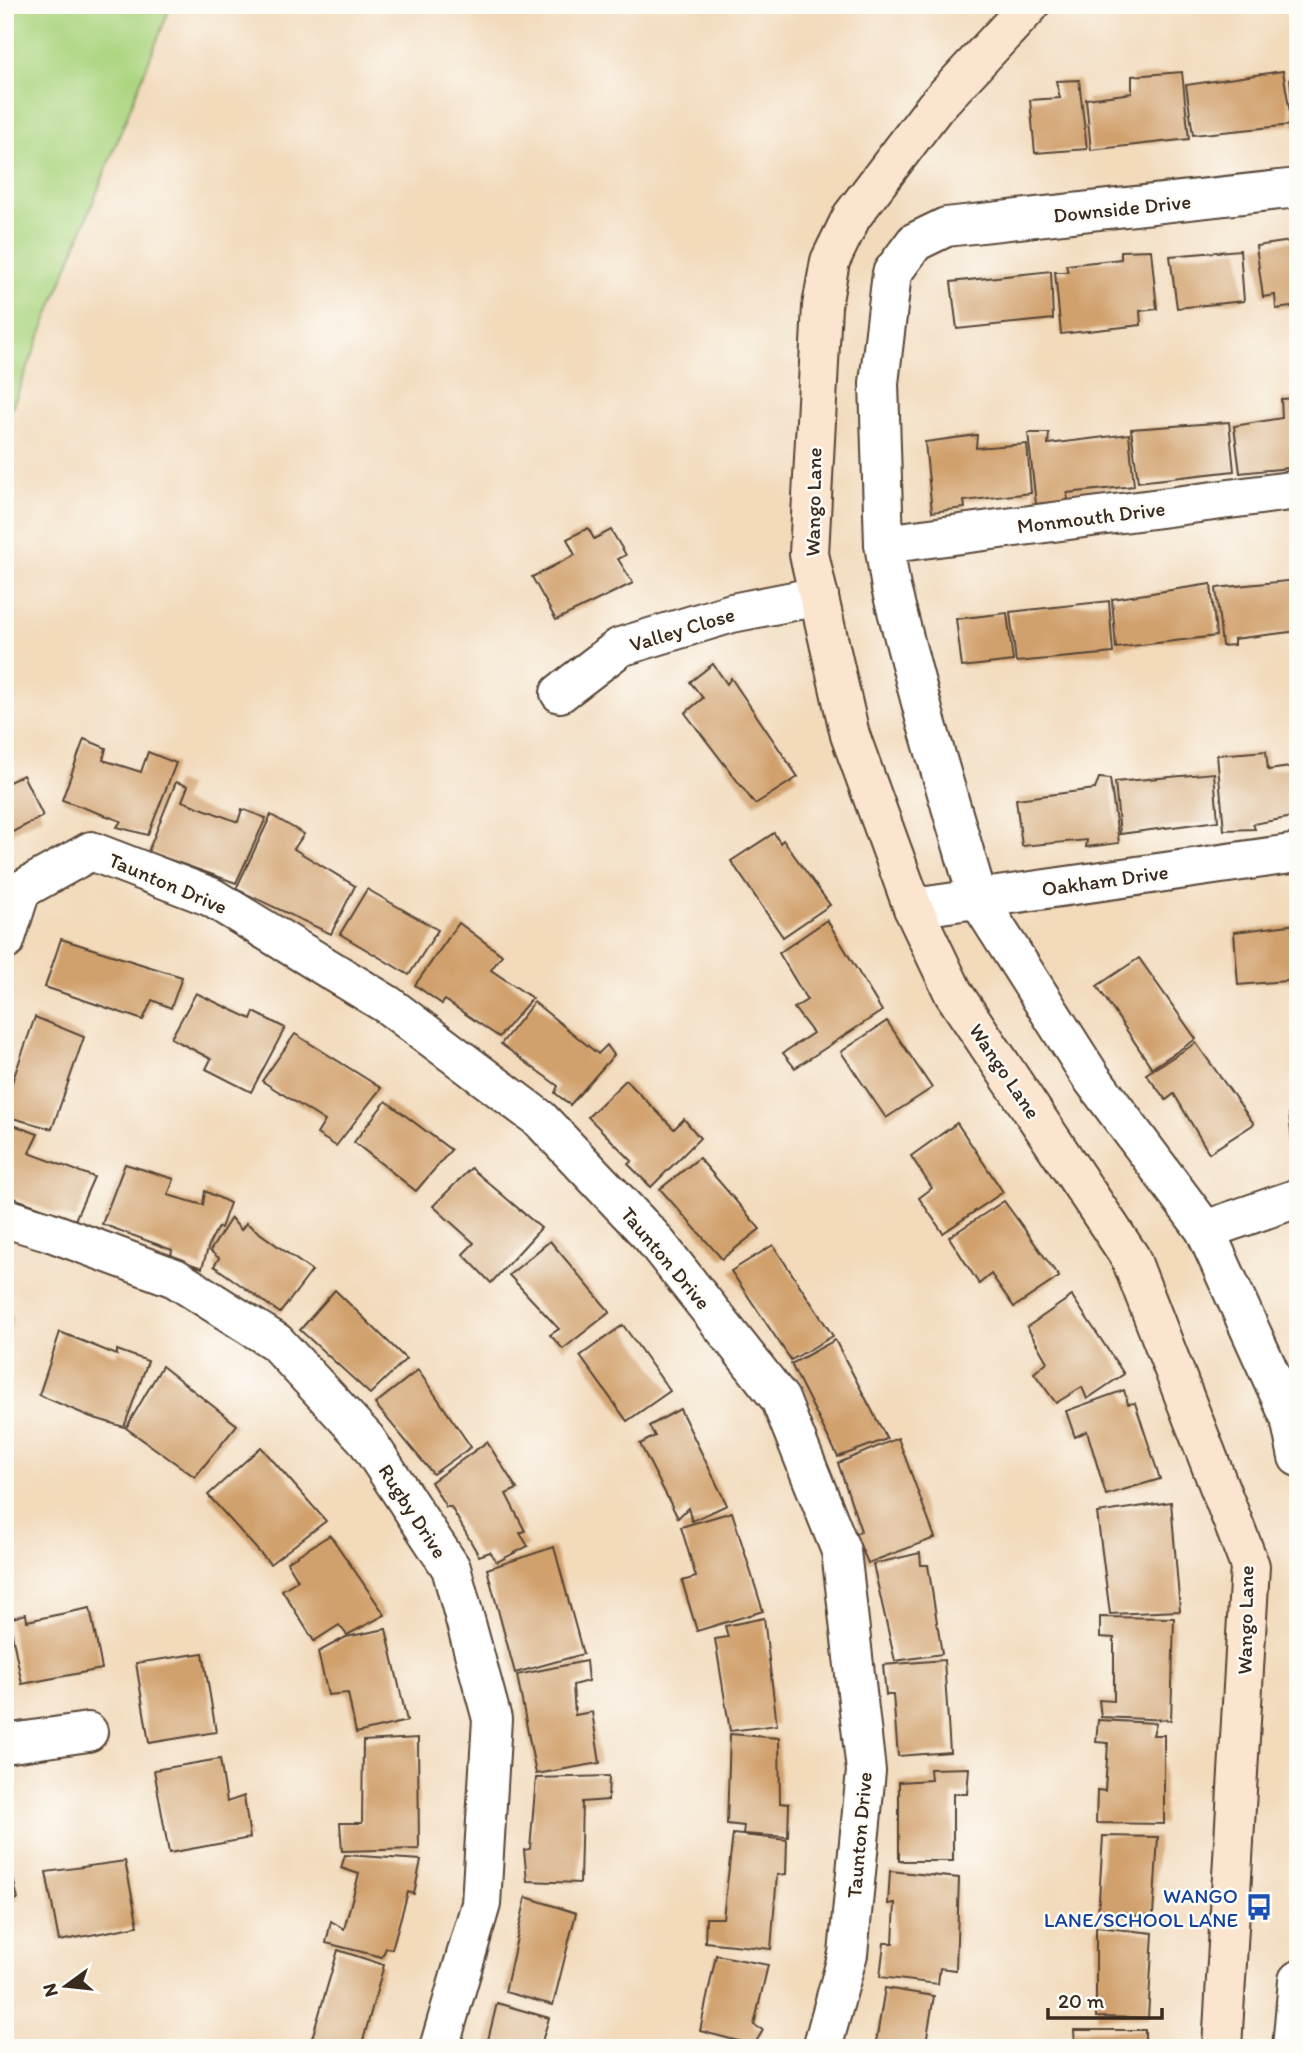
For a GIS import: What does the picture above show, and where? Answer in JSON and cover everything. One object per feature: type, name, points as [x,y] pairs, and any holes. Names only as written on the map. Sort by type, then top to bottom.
[{"type":"main road","name":"Wango Lane","points":[[1030,5],[935,107],[852,216],[830,261],[822,306],[809,554],[850,735],[913,908],[954,994],[1130,1257],[1250,1566],[1222,2048]]},
{"type":"street","name":"Downside Drive","points":[[884,544],[879,383],[892,273],[915,242],[946,227],[1298,188]]},
{"type":"street","name":"Monmouth Drive","points":[[884,544],[1298,490]]},
{"type":"street","points":[[884,544],[891,588],[925,718],[978,899],[1091,1077],[1205,1230],[1290,1418],[1298,1457]]},
{"type":"street","name":"Valley Close","points":[[560,693],[620,647],[732,612],[819,596]]},
{"type":"street","name":"Taunton Drive","points":[[5,941],[21,890],[91,851],[211,897],[388,1005],[540,1119],[652,1237],[780,1399],[841,1551],[866,1770],[848,1954],[822,2048]]},
{"type":"street","name":"Oakham Drive","points":[[913,908],[1298,853]]},
{"type":"street","points":[[1205,1230],[1298,1198]]},
{"type":"street","name":"Rugby Drive","points":[[5,1218],[175,1278],[276,1342],[366,1439],[451,1568],[492,1719],[481,1904],[439,2048]]},
{"type":"street","points":[[5,1744],[88,1732]]},
{"type":"street","points":[[1292,2048],[1298,1980]]},
{"type":"green space","points":[[5,5],[171,5],[5,425]]},
{"type":"building","points":[[1283,71],[1292,125],[1193,135],[1186,85]]},
{"type":"building","points":[[1182,72],[1189,139],[1091,150],[1086,99],[1132,93],[1132,76]]},
{"type":"building","points":[[1298,77],[1298,127],[1294,127],[1290,78]]},
{"type":"building","points":[[1079,80],[1087,149],[1035,153],[1030,100],[1060,98],[1056,81]]},
{"type":"building","points":[[1298,240],[1298,306],[1276,309],[1275,295],[1263,297],[1256,246]]},
{"type":"building","points":[[1151,250],[1157,309],[1140,311],[1141,325],[1061,334],[1055,272],[1068,272],[1066,265],[1121,259],[1121,251]]},
{"type":"building","points":[[1240,250],[1244,301],[1177,308],[1170,256]]},
{"type":"building","points":[[1051,271],[1053,319],[957,329],[951,282]]},
{"type":"building","points":[[1298,398],[1298,467],[1240,473],[1234,426],[1282,418],[1281,399]]},
{"type":"building","points":[[1229,422],[1234,471],[1138,482],[1131,429]]},
{"type":"building","points":[[1028,433],[1049,433],[1048,444],[1129,434],[1134,486],[1067,493],[1068,501],[1036,504]]},
{"type":"building","points":[[977,435],[976,448],[1027,444],[1031,493],[964,501],[965,508],[932,512],[925,442]]},
{"type":"building","points":[[588,528],[594,539],[611,530],[626,555],[618,559],[633,583],[556,620],[532,577],[575,555],[567,539]]},
{"type":"building","points":[[1297,580],[1298,631],[1234,639],[1234,645],[1222,646],[1216,588]]},
{"type":"building","points":[[1211,584],[1216,636],[1116,648],[1112,599]]},
{"type":"building","points":[[1109,601],[1113,653],[1016,662],[1010,612]]},
{"type":"building","points":[[1007,613],[1013,661],[962,667],[956,619]]},
{"type":"building","points":[[713,664],[727,684],[731,678],[798,777],[755,804],[685,713],[703,698],[690,682]]},
{"type":"building","points":[[84,739],[106,748],[103,760],[141,772],[148,752],[176,763],[148,835],[117,827],[121,821],[62,800]]},
{"type":"building","points":[[1266,751],[1268,770],[1298,766],[1298,824],[1294,824],[1293,817],[1253,824],[1255,829],[1224,830],[1217,755]]},
{"type":"building","points":[[1214,773],[1218,821],[1120,834],[1115,782]]},
{"type":"building","points":[[23,775],[43,816],[5,836],[5,784]]},
{"type":"building","points":[[1099,778],[1110,779],[1119,843],[1086,847],[1087,840],[1022,846],[1016,799],[1095,789]]},
{"type":"building","points":[[176,782],[188,786],[182,801],[238,822],[242,809],[266,818],[236,883],[148,852]]},
{"type":"building","points":[[271,815],[304,834],[294,849],[355,886],[331,934],[236,889]]},
{"type":"building","points":[[774,833],[780,843],[783,840],[830,905],[783,937],[731,861]]},
{"type":"building","points":[[367,889],[438,930],[409,975],[340,934]]},
{"type":"building","points":[[827,920],[882,1011],[795,1068],[783,1053],[813,1033],[794,1008],[807,1000],[779,953]]},
{"type":"building","points":[[459,923],[502,955],[491,970],[532,998],[499,1037],[445,1000],[442,1004],[415,985]]},
{"type":"building","points":[[1298,924],[1298,980],[1238,985],[1234,932]]},
{"type":"building","points":[[61,939],[182,977],[171,1008],[152,1000],[143,1020],[45,987]]},
{"type":"building","points":[[1139,958],[1196,1039],[1152,1068],[1097,986]]},
{"type":"building","points":[[196,993],[251,1019],[254,1012],[285,1028],[251,1092],[206,1069],[211,1059],[171,1038]]},
{"type":"building","points":[[534,1002],[598,1054],[607,1045],[614,1055],[570,1105],[555,1093],[558,1086],[501,1044]]},
{"type":"building","points":[[35,1017],[84,1037],[52,1129],[5,1116],[5,1081],[11,1085]]},
{"type":"building","points":[[887,1021],[932,1088],[886,1118],[841,1052]]},
{"type":"building","points":[[295,1034],[381,1088],[336,1146],[317,1134],[325,1121],[262,1081]]},
{"type":"building","points":[[1196,1043],[1254,1124],[1209,1153],[1174,1094],[1166,1100],[1146,1074]]},
{"type":"building","points":[[626,1080],[674,1129],[684,1119],[700,1138],[651,1187],[628,1164],[632,1161],[588,1117]]},
{"type":"building","points":[[386,1101],[451,1150],[416,1191],[354,1142]]},
{"type":"building","points":[[1298,1112],[1298,1161],[1294,1161],[1289,1113]]},
{"type":"building","points":[[5,1122],[38,1134],[29,1153],[94,1177],[75,1220],[5,1195]]},
{"type":"building","points":[[957,1123],[1003,1192],[943,1233],[919,1198],[932,1188],[911,1156]]},
{"type":"building","points":[[699,1158],[760,1229],[722,1259],[660,1189]]},
{"type":"building","points":[[125,1164],[174,1179],[168,1195],[203,1205],[205,1191],[230,1203],[221,1228],[218,1227],[210,1242],[202,1268],[171,1257],[172,1250],[102,1224]]},
{"type":"building","points":[[471,1168],[541,1228],[491,1283],[463,1254],[474,1243],[433,1206]]},
{"type":"building","points":[[1004,1201],[1059,1277],[1014,1307],[991,1274],[979,1284],[949,1237]]},
{"type":"building","points":[[231,1218],[241,1230],[246,1223],[312,1271],[280,1313],[214,1266],[219,1258],[210,1251]]},
{"type":"building","points":[[550,1241],[610,1312],[563,1349],[550,1335],[559,1329],[509,1275]]},
{"type":"building","points":[[773,1245],[833,1336],[791,1360],[731,1271]]},
{"type":"building","points":[[335,1290],[406,1359],[370,1394],[300,1330]]},
{"type":"building","points":[[1072,1296],[1124,1374],[1087,1399],[1082,1387],[1056,1403],[1034,1373],[1047,1362],[1027,1327]]},
{"type":"building","points":[[5,1314],[13,1316],[6,1343],[5,1343]]},
{"type":"building","points":[[623,1325],[670,1391],[627,1421],[580,1356]]},
{"type":"building","points":[[60,1332],[117,1355],[117,1350],[148,1361],[124,1427],[91,1417],[39,1395]]},
{"type":"building","points":[[835,1340],[887,1439],[838,1457],[791,1364]]},
{"type":"building","points":[[162,1366],[237,1425],[195,1477],[126,1428]]},
{"type":"building","points":[[418,1370],[471,1447],[433,1474],[375,1404]]},
{"type":"building","points":[[1124,1390],[1128,1404],[1135,1403],[1160,1479],[1106,1495],[1087,1431],[1075,1437],[1066,1411]]},
{"type":"building","points":[[680,1409],[727,1505],[692,1521],[688,1508],[678,1518],[640,1444],[655,1436],[649,1426]]},
{"type":"building","points":[[898,1438],[935,1538],[868,1563],[855,1534],[861,1531],[838,1463]]},
{"type":"building","points":[[487,1442],[517,1489],[506,1494],[525,1531],[520,1533],[528,1546],[497,1562],[490,1552],[479,1556],[451,1507],[446,1507],[431,1482]]},
{"type":"building","points":[[261,1447],[326,1521],[270,1564],[208,1495]]},
{"type":"building","points":[[1171,1502],[1180,1611],[1110,1614],[1097,1513]]},
{"type":"building","points":[[732,1512],[763,1611],[697,1631],[682,1581],[696,1577],[681,1527]]},
{"type":"building","points":[[330,1535],[385,1615],[347,1635],[339,1625],[314,1641],[282,1590],[298,1580],[287,1562]]},
{"type":"building","points":[[554,1547],[583,1654],[515,1673],[487,1569]]},
{"type":"building","points":[[920,1553],[921,1565],[928,1565],[942,1654],[895,1661],[873,1564]]},
{"type":"building","points":[[90,1608],[102,1669],[22,1684],[9,1619],[26,1614],[27,1621]]},
{"type":"building","points":[[1100,1617],[1174,1618],[1171,1720],[1101,1717],[1099,1700],[1114,1701],[1114,1638],[1100,1637]]},
{"type":"building","points":[[764,1618],[777,1725],[730,1731],[715,1639],[728,1637],[725,1626]]},
{"type":"building","points":[[386,1629],[407,1721],[356,1733],[348,1693],[328,1695],[318,1652],[346,1637]]},
{"type":"building","points":[[203,1653],[216,1732],[149,1743],[136,1663]]},
{"type":"building","points":[[944,1660],[950,1752],[898,1756],[893,1695],[886,1695],[883,1665]]},
{"type":"building","points":[[586,1661],[588,1681],[573,1685],[575,1715],[592,1712],[600,1763],[536,1774],[517,1675]]},
{"type":"building","points":[[1098,1720],[1156,1723],[1153,1735],[1164,1735],[1164,1824],[1096,1823],[1097,1790],[1105,1791],[1108,1743],[1096,1742]]},
{"type":"building","points":[[730,1734],[779,1738],[780,1803],[789,1804],[788,1837],[743,1834],[744,1826],[727,1824]]},
{"type":"building","points":[[418,1738],[419,1849],[342,1851],[340,1823],[362,1823],[363,1741]]},
{"type":"building","points":[[220,1759],[227,1802],[244,1796],[250,1838],[169,1853],[154,1770]]},
{"type":"building","points":[[969,1768],[967,1794],[953,1794],[953,1861],[899,1861],[899,1782],[931,1780],[930,1769]]},
{"type":"building","points":[[609,1776],[608,1800],[582,1802],[580,1883],[527,1881],[524,1850],[530,1849],[536,1778]]},
{"type":"building","points":[[733,1834],[787,1840],[786,1874],[777,1875],[771,1949],[705,1942],[706,1918],[723,1918]]},
{"type":"building","points":[[1103,1836],[1158,1837],[1153,1916],[1098,1915]]},
{"type":"building","points":[[5,1846],[18,1899],[5,1901]]},
{"type":"building","points":[[345,1855],[421,1860],[414,1894],[408,1892],[392,1949],[386,1948],[382,1957],[326,1943],[331,1921],[344,1929],[359,1874],[341,1868]]},
{"type":"building","points":[[125,1861],[138,1926],[59,1941],[46,1872]]},
{"type":"building","points":[[890,1871],[959,1878],[956,1970],[940,1968],[938,1984],[880,1977],[884,1943],[893,1943],[895,1903],[888,1904]]},
{"type":"building","points":[[526,1897],[576,1913],[553,2005],[505,1992]]},
{"type":"building","points":[[1096,1927],[1153,1933],[1148,2018],[1096,2017]]},
{"type":"building","points":[[338,1950],[384,1965],[361,2048],[317,2048],[319,2040],[312,2038]]},
{"type":"building","points":[[716,1955],[768,1965],[754,2025],[763,2030],[754,2045],[700,2031]]},
{"type":"building","points":[[885,1988],[934,1996],[925,2048],[875,2048]]},
{"type":"building","points":[[497,2003],[549,2018],[540,2048],[486,2048]]},
{"type":"building","points":[[1074,2030],[1145,2030],[1145,2048],[1075,2048]]},
{"type":"place","name":"WANGO LANE/SCHOOL LANE","points":[[1259,1907]]}]
